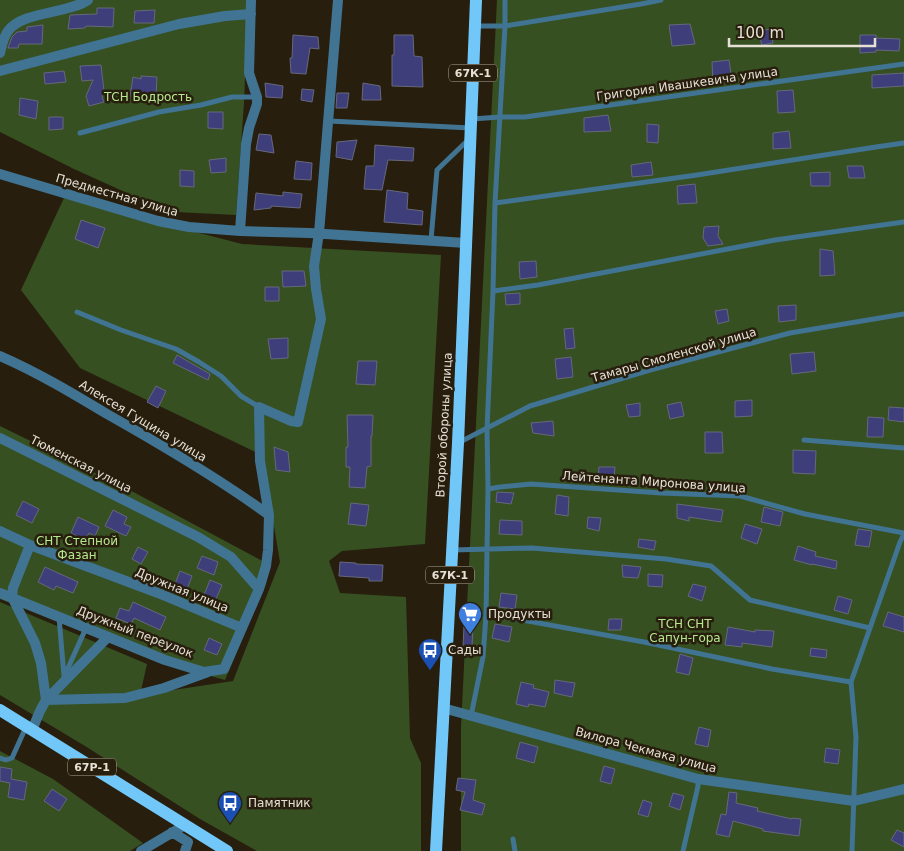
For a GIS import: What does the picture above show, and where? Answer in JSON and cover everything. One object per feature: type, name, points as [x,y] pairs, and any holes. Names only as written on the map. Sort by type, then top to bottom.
[{"type":"main road","name":"Второй обороны улица","points":[[436,851],[458,443],[476,0]]},
{"type":"main road","name":"67Р-1","points":[[0,710],[227,851]]},
{"type":"street","points":[[0,53],[2,42],[14,25],[25,20],[79,5],[88,0]]},
{"type":"street","points":[[240,231],[246,144],[257,104],[257,97],[249,73],[251,0]]},
{"type":"street","points":[[46,700],[125,698],[164,688],[213,670],[224,669],[259,588],[266,566],[269,515],[260,461],[259,407],[291,421],[298,422],[321,319],[314,266],[320,233],[338,0]]},
{"type":"street","points":[[0,71],[179,24],[225,16],[250,14]]},
{"type":"street","name":"Предместная улица","points":[[0,174],[158,221],[189,227],[240,231],[320,233],[466,243]]},
{"type":"street","name":"Алексея Гущина улица","points":[[0,356],[64,389],[137,431],[269,515]]},
{"type":"street","name":"Тюменская улица","points":[[0,438],[198,537],[231,557],[259,588]]},
{"type":"street","name":"Дружная улица","points":[[0,531],[30,545],[158,593],[242,628]]},
{"type":"street","points":[[30,545],[13,588],[12,597],[35,643],[41,663],[46,700]]},
{"type":"street","name":"Дружный переулок","points":[[0,593],[166,660],[204,672],[213,670]]},
{"type":"street","points":[[29,728],[46,700],[108,637]]},
{"type":"street","name":"Вилора Чекмака улица","points":[[443,708],[698,780],[854,800],[904,789]]},
{"type":"street","points":[[141,851],[185,825]]},
{"type":"street","points":[[172,832],[188,842],[185,851]]},
{"type":"lane","points":[[471,716],[483,657],[486,615],[487,429],[505,0]]},
{"type":"lane","points":[[475,26],[505,26],[661,0]]},
{"type":"lane","name":"Григория Ивашкевича улица","points":[[329,121],[471,128],[500,117],[525,117],[904,64]]},
{"type":"lane","points":[[80,133],[159,112],[201,105],[232,97],[257,97]]},
{"type":"lane","points":[[431,241],[437,170],[471,128]]},
{"type":"lane","points":[[495,203],[697,175],[904,143]]},
{"type":"lane","points":[[493,291],[538,285],[776,240],[904,222]]},
{"type":"lane","points":[[77,312],[176,349],[221,376],[241,396],[259,407]]},
{"type":"lane","name":"Тамары Смоленской улица","points":[[458,443],[530,406],[650,370],[790,332],[904,314]]},
{"type":"lane","points":[[804,440],[904,448]]},
{"type":"lane","name":"Лейтенанта Миронова улица","points":[[488,489],[531,484],[661,493],[740,496],[805,514],[904,534]]},
{"type":"lane","points":[[852,851],[856,737],[850,682],[904,534]]},
{"type":"lane","points":[[452,550],[532,548],[711,566],[750,600],[870,628]]},
{"type":"lane","points":[[486,615],[644,642],[772,669],[850,682]]},
{"type":"lane","points":[[59,616],[64,676]]},
{"type":"lane","points":[[60,686],[86,628]]},
{"type":"lane","points":[[0,758],[6,760],[12,758],[29,728]]},
{"type":"lane","points":[[683,851],[698,780]]},
{"type":"lane","points":[[514,839],[515,851]]},
{"type":"green space","name":"ТСН Бодрость","points":[[0,0],[248,0],[244,103],[236,215],[176,212],[147,202],[74,169],[0,132]]},
{"type":"green space","name":"ТСН СНТ Сапун-гора","points":[[497,0],[904,0],[904,851],[461,851],[461,727]]},
{"type":"green space","points":[[64,198],[242,244],[441,255],[425,544],[342,551],[329,561],[340,593],[406,597],[410,738],[421,763],[421,851],[257,851],[200,819],[0,695],[0,602],[147,664],[140,695],[233,681],[280,562],[262,455],[80,368],[21,290]]},
{"type":"green space","name":"СНТ Степной Фазан","points":[[0,426],[124,487],[270,565],[266,584],[225,680],[156,661],[0,599]]},
{"type":"green space","points":[[0,751],[53,779],[143,843],[130,851],[0,851]]},
{"type":"building","points":[[97,8],[114,8],[113,27],[86,26],[85,28],[68,29],[70,15],[97,14]]},
{"type":"building","points":[[155,10],[154,23],[134,23],[135,11]]},
{"type":"building","points":[[690,24],[695,44],[672,46],[669,25]]},
{"type":"building","points":[[43,25],[42,44],[19,44],[18,48],[8,48],[12,37],[17,32],[27,31],[27,27]]},
{"type":"building","points":[[771,29],[773,43],[762,45],[758,31]]},
{"type":"building","points":[[293,35],[318,37],[319,49],[310,48],[306,74],[291,73],[290,58],[292,58]]},
{"type":"building","points":[[394,35],[413,35],[414,56],[422,57],[423,87],[392,86]]},
{"type":"building","points":[[860,35],[876,35],[876,38],[900,39],[899,51],[876,50],[876,52],[860,53]]},
{"type":"building","points":[[729,60],[732,81],[713,84],[712,62]]},
{"type":"building","points":[[101,65],[104,91],[102,97],[104,102],[89,106],[86,96],[93,80],[82,81],[80,66]]},
{"type":"building","points":[[64,71],[66,82],[45,84],[44,73]]},
{"type":"building","points":[[904,73],[904,86],[872,88],[872,75]]},
{"type":"building","points":[[141,76],[157,77],[156,96],[146,95],[145,98],[130,96],[133,77],[141,79]]},
{"type":"building","points":[[265,83],[283,86],[282,98],[266,97]]},
{"type":"building","points":[[363,83],[380,86],[381,100],[362,100]]},
{"type":"building","points":[[302,89],[314,90],[312,102],[301,100]]},
{"type":"building","points":[[793,90],[795,112],[778,113],[777,91]]},
{"type":"building","points":[[337,93],[349,93],[347,108],[336,108]]},
{"type":"building","points":[[20,98],[38,101],[36,119],[19,115]]},
{"type":"building","points":[[208,112],[223,112],[223,129],[208,128]]},
{"type":"building","points":[[608,115],[611,131],[584,132],[584,118]]},
{"type":"building","points":[[49,117],[63,117],[63,129],[49,130]]},
{"type":"building","points":[[647,124],[659,125],[658,143],[647,142]]},
{"type":"building","points":[[789,131],[791,148],[773,149],[773,133]]},
{"type":"building","points":[[259,134],[271,135],[274,153],[256,150]]},
{"type":"building","points":[[357,140],[352,160],[336,157],[337,142]]},
{"type":"building","points":[[375,145],[414,148],[413,161],[388,160],[382,190],[364,189],[366,166],[374,166]]},
{"type":"building","points":[[226,158],[226,172],[211,173],[209,160]]},
{"type":"building","points":[[296,161],[312,163],[311,180],[294,179]]},
{"type":"building","points":[[651,162],[653,175],[632,177],[631,165]]},
{"type":"building","points":[[847,166],[863,166],[865,178],[849,178]]},
{"type":"building","points":[[180,170],[194,171],[194,187],[180,186]]},
{"type":"building","points":[[830,172],[830,186],[811,186],[810,173]]},
{"type":"building","points":[[695,184],[697,203],[678,204],[677,186]]},
{"type":"building","points":[[387,190],[408,193],[407,209],[423,211],[422,225],[384,222]]},
{"type":"building","points":[[283,192],[302,194],[300,208],[271,206],[271,208],[254,210],[256,193],[283,196]]},
{"type":"building","points":[[81,220],[105,228],[98,248],[75,239]]},
{"type":"building","points":[[719,226],[718,236],[723,244],[708,246],[703,238],[704,227]]},
{"type":"building","points":[[820,249],[833,251],[835,275],[820,276]]},
{"type":"building","points":[[536,261],[537,277],[520,279],[519,262]]},
{"type":"building","points":[[282,271],[304,271],[306,286],[283,287]]},
{"type":"building","points":[[265,287],[279,287],[279,301],[265,301]]},
{"type":"building","points":[[520,293],[520,304],[506,305],[505,294]]},
{"type":"building","points":[[796,305],[796,320],[779,322],[778,306]]},
{"type":"building","points":[[727,309],[729,321],[718,324],[715,311]]},
{"type":"building","points":[[573,328],[575,348],[566,349],[564,329]]},
{"type":"building","points":[[288,338],[288,358],[271,359],[268,339]]},
{"type":"building","points":[[814,352],[816,371],[792,374],[790,354]]},
{"type":"building","points":[[177,355],[210,374],[208,380],[173,363]]},
{"type":"building","points":[[571,357],[573,377],[557,379],[555,359]]},
{"type":"building","points":[[358,361],[377,361],[375,385],[356,384]]},
{"type":"building","points":[[156,386],[166,391],[158,408],[147,402]]},
{"type":"building","points":[[752,400],[752,416],[735,417],[735,401]]},
{"type":"building","points":[[681,402],[684,416],[670,419],[667,405]]},
{"type":"building","points":[[640,403],[640,416],[629,417],[626,405]]},
{"type":"building","points":[[889,407],[904,408],[904,422],[888,420]]},
{"type":"building","points":[[347,415],[373,415],[371,466],[367,467],[365,488],[349,487],[350,467],[346,467],[346,447],[348,447]]},
{"type":"building","points":[[868,417],[884,418],[883,437],[867,437]]},
{"type":"building","points":[[553,421],[554,436],[533,433],[531,423]]},
{"type":"building","points":[[705,432],[722,432],[723,453],[705,453]]},
{"type":"building","points":[[274,447],[288,452],[290,472],[276,470]]},
{"type":"building","points":[[793,450],[816,451],[815,474],[793,473]]},
{"type":"building","points":[[599,467],[615,467],[614,478],[598,479]]},
{"type":"building","points":[[497,492],[514,493],[511,504],[496,502]]},
{"type":"building","points":[[557,495],[569,497],[568,516],[555,514]]},
{"type":"building","points":[[23,501],[39,509],[32,523],[16,515]]},
{"type":"building","points":[[351,503],[369,505],[366,526],[348,524]]},
{"type":"building","points":[[677,504],[723,510],[721,522],[689,517],[689,521],[677,518]]},
{"type":"building","points":[[764,507],[783,512],[780,526],[761,522]]},
{"type":"building","points":[[113,510],[127,517],[124,524],[131,527],[126,536],[105,526]]},
{"type":"building","points":[[78,517],[99,527],[95,536],[89,533],[85,540],[71,533]]},
{"type":"building","points":[[588,517],[601,518],[599,531],[587,528]]},
{"type":"building","points":[[500,520],[522,521],[522,535],[499,534]]},
{"type":"building","points":[[745,524],[762,529],[757,544],[741,538]]},
{"type":"building","points":[[858,529],[872,531],[869,547],[855,545]]},
{"type":"building","points":[[639,539],[656,541],[654,550],[638,547]]},
{"type":"building","points":[[798,546],[816,552],[815,556],[837,561],[836,569],[794,560]]},
{"type":"building","points":[[138,547],[148,552],[141,564],[132,559]]},
{"type":"building","points":[[202,556],[218,562],[214,575],[197,568]]},
{"type":"building","points":[[340,562],[383,565],[382,581],[369,581],[369,578],[339,576]]},
{"type":"building","points":[[622,565],[641,567],[638,578],[623,577]]},
{"type":"building","points":[[45,567],[78,582],[73,593],[56,586],[54,590],[38,582]]},
{"type":"building","points":[[180,571],[192,576],[187,589],[175,584]]},
{"type":"building","points":[[648,574],[663,575],[662,587],[648,586]]},
{"type":"building","points":[[210,580],[222,585],[216,599],[204,595]]},
{"type":"building","points":[[693,584],[706,587],[702,601],[688,596]]},
{"type":"building","points":[[501,593],[517,595],[515,609],[499,607]]},
{"type":"building","points":[[838,596],[852,600],[848,614],[834,610]]},
{"type":"building","points":[[133,602],[166,617],[160,630],[134,618],[131,624],[116,618],[120,608],[129,611]]},
{"type":"building","points":[[888,612],[904,617],[904,632],[883,626]]},
{"type":"building","points":[[609,619],[622,619],[621,630],[608,630]]},
{"type":"building","points":[[495,624],[512,627],[509,642],[492,638]]},
{"type":"building","points":[[464,626],[473,626],[472,647],[463,646]]},
{"type":"building","points":[[728,627],[755,632],[755,630],[774,631],[772,647],[742,643],[742,647],[725,645]]},
{"type":"building","points":[[209,638],[222,644],[217,655],[204,650]]},
{"type":"building","points":[[811,648],[827,650],[826,658],[810,656]]},
{"type":"building","points":[[680,654],[693,658],[689,675],[676,672]]},
{"type":"building","points":[[555,680],[575,683],[572,697],[554,693]]},
{"type":"building","points":[[521,682],[534,685],[533,688],[549,692],[545,707],[529,704],[528,707],[516,704]]},
{"type":"building","points":[[699,727],[711,730],[708,747],[695,744]]},
{"type":"building","points":[[520,742],[538,747],[534,763],[516,758]]},
{"type":"building","points":[[826,748],[840,750],[838,764],[824,762]]},
{"type":"building","points":[[604,766],[615,769],[611,784],[600,781]]},
{"type":"building","points":[[0,767],[12,769],[11,779],[27,782],[24,800],[8,797],[10,783],[0,781]]},
{"type":"building","points":[[458,778],[476,780],[473,800],[485,804],[482,815],[460,810],[465,792],[456,790]]},
{"type":"building","points":[[52,789],[67,799],[59,811],[44,801]]},
{"type":"building","points":[[729,792],[737,793],[736,803],[758,808],[757,811],[792,819],[801,819],[799,836],[763,831],[763,829],[733,821],[729,837],[716,834],[721,814],[726,815]]},
{"type":"building","points":[[673,793],[684,796],[680,810],[669,806]]},
{"type":"building","points":[[643,800],[652,803],[648,817],[638,814]]},
{"type":"building","points":[[897,830],[904,833],[904,847],[891,840]]},
{"type":"place","name":"Продукты","points":[[470,635]]},
{"type":"place","name":"Сады","points":[[430,671]]},
{"type":"place","name":"Памятник","points":[[230,824]]}]
